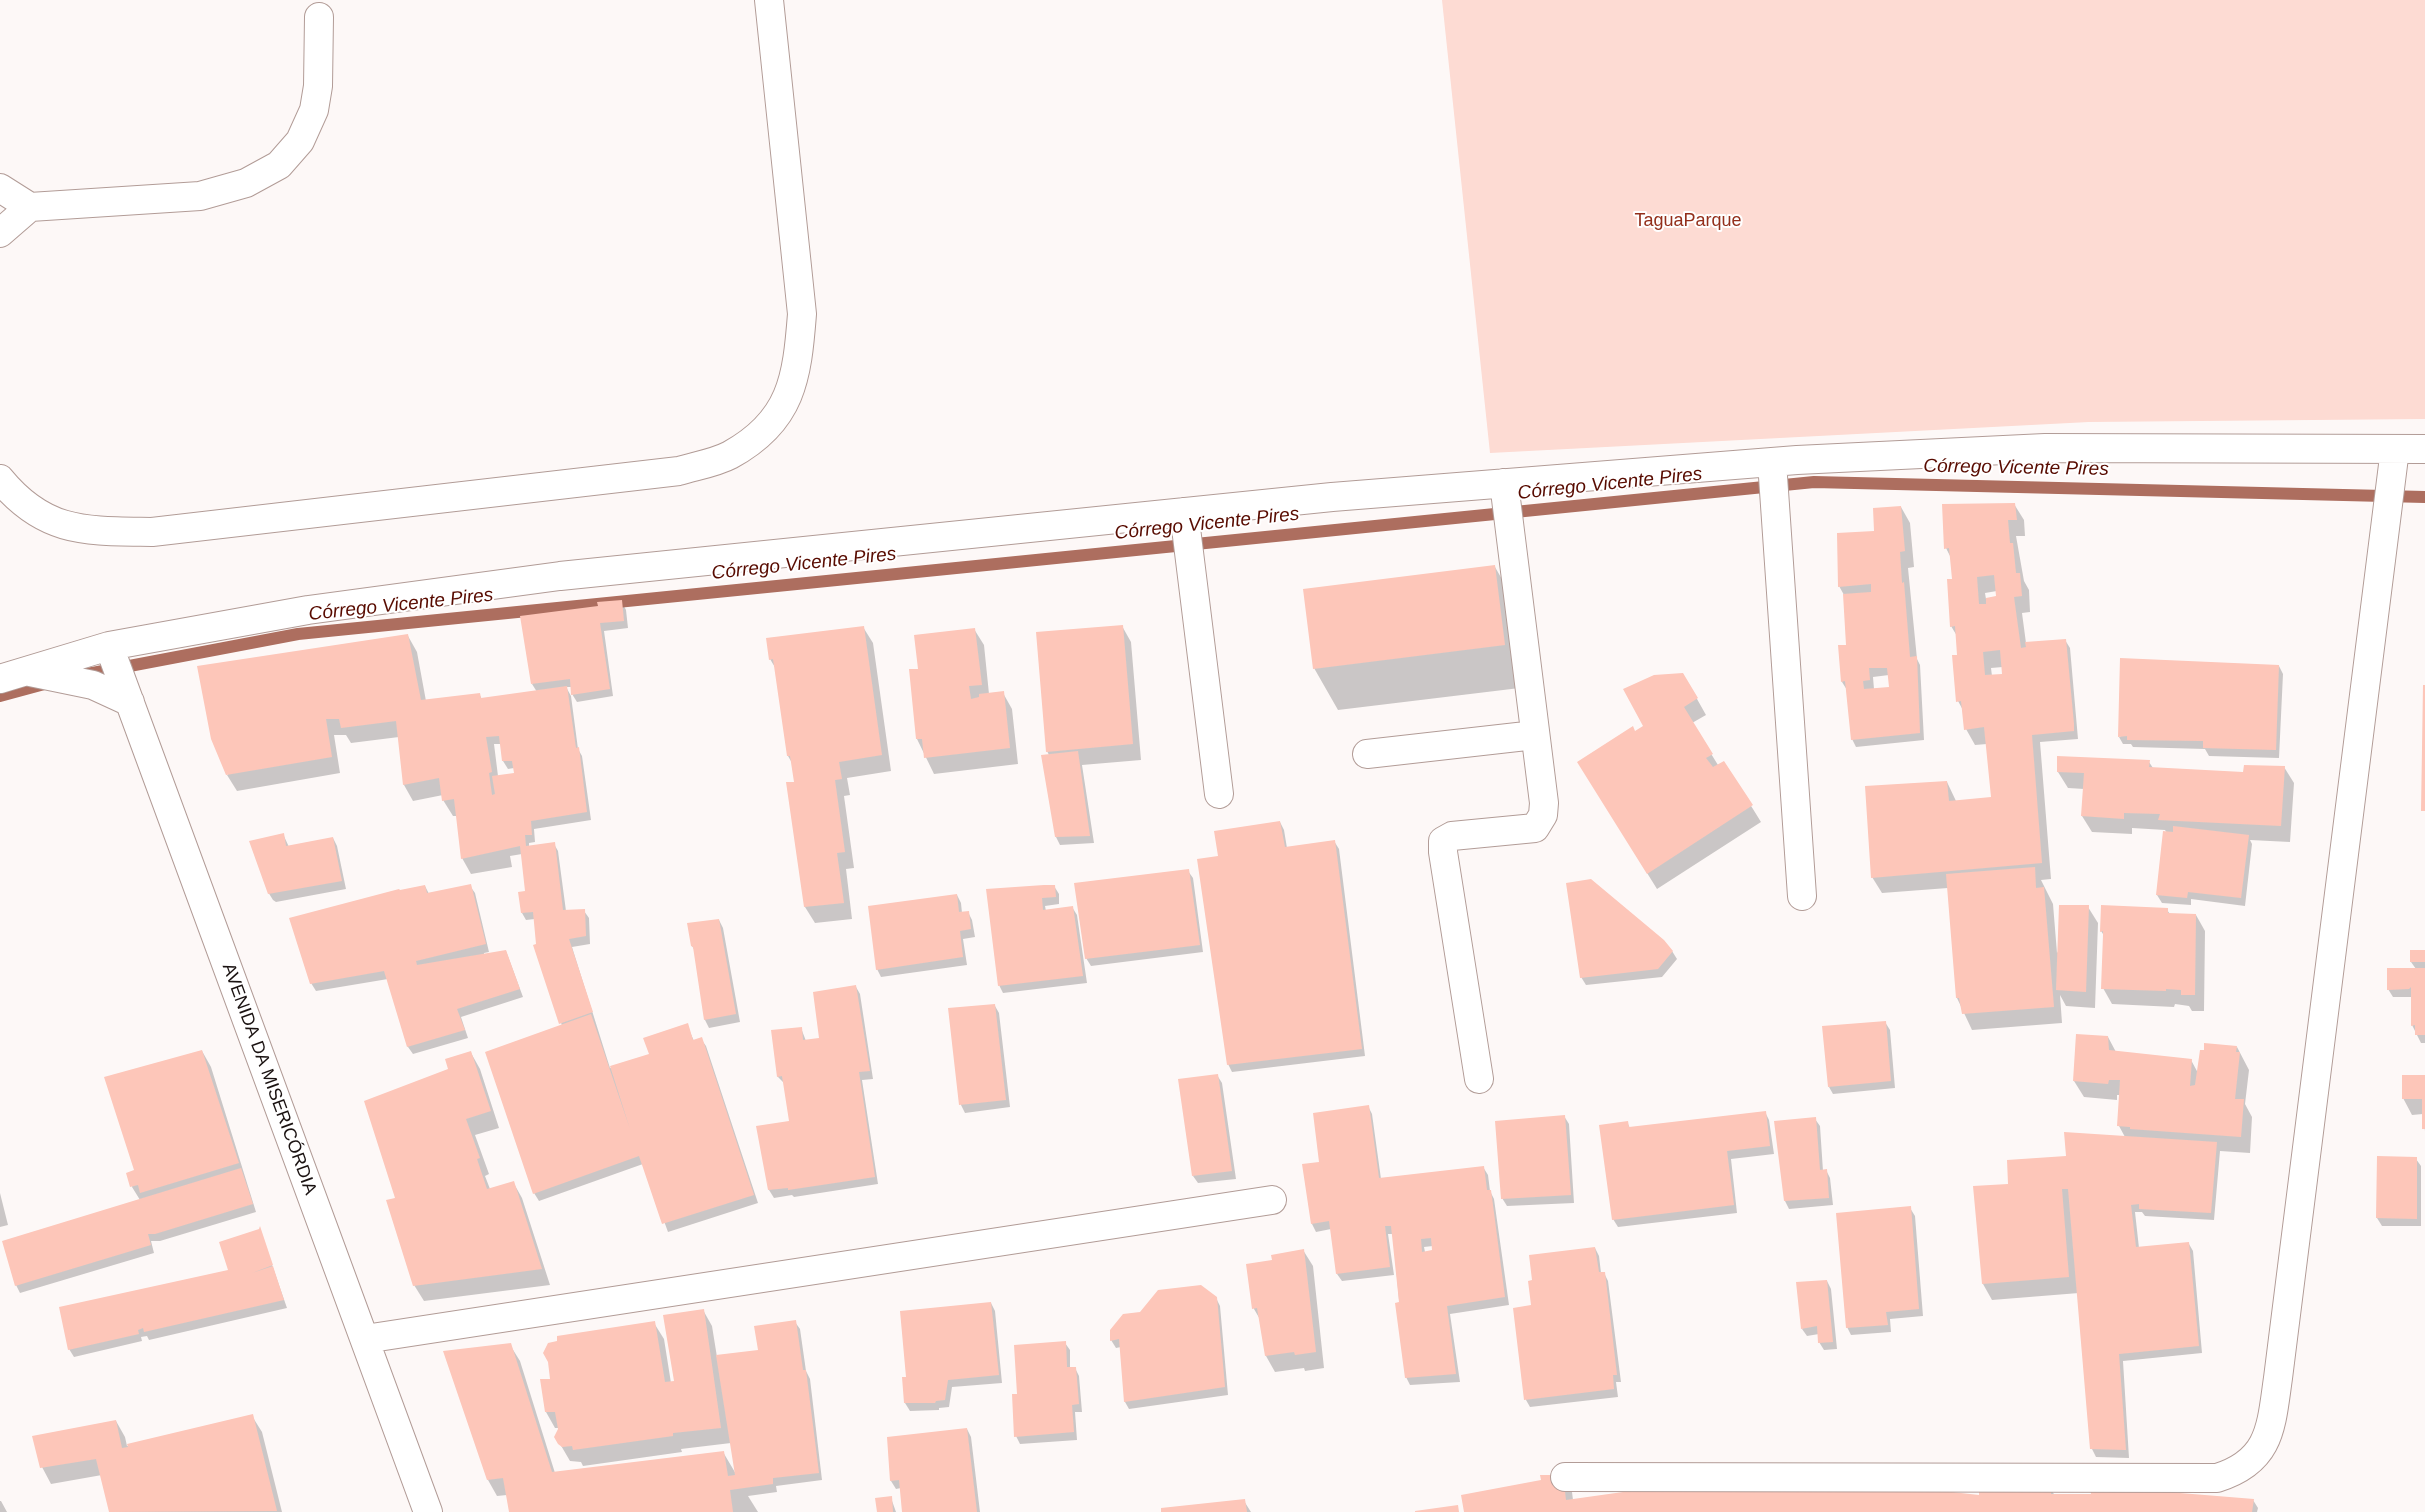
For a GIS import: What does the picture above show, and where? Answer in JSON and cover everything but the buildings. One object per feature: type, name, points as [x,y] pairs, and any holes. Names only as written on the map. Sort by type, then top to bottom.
[{"type":"street","points":[[0,479],[12,494],[44,518],[88,531],[152,532],[679,471],[729,455],[760,434],[786,403],[798,363],[802,314],[769,0]]},
{"type":"street","points":[[0,233],[30,208],[200,196],[246,183],[279,165],[300,142],[314,110],[318,86],[319,18]]},
{"type":"street","points":[[0,188],[30,208]]},
{"type":"street","points":[[0,679],[109,646],[308,610],[560,576],[1332,497],[1772,462],[2045,448],[2425,449]]},
{"type":"street","points":[[1565,1476],[2217,1478],[2237,1472],[2255,1456],[2270,1432],[2278,1378],[2395,448]]},
{"type":"street","points":[[1772,462],[1802,896]]},
{"type":"street","points":[[1479,1079],[1443,852],[1443,841],[1452,836],[1535,828],[1543,815],[1544,803],[1504,483]]},
{"type":"street","points":[[1184,512],[1219,794]]},
{"type":"street","name":"AVENIDA DA MISERICÓRDIA","points":[[109,646],[428,1512]]},
{"type":"street","points":[[26,671],[93,686],[130,702]]},
{"type":"street","points":[[1367,754],[1535,735]]},
{"type":"street","points":[[365,1339],[1272,1200]]},
{"type":"green space","name":"TaguaParque","points":[[1442,0],[2425,0],[2425,419],[2089,422],[1490,453]]},
{"type":"waterway","name":"Córrego Vicente Pires","points":[[82,675],[298,634],[1814,482],[2425,497]]},
{"type":"waterway","name":"Córrego Vicente Pires","points":[[0,696],[48,683]]}]
